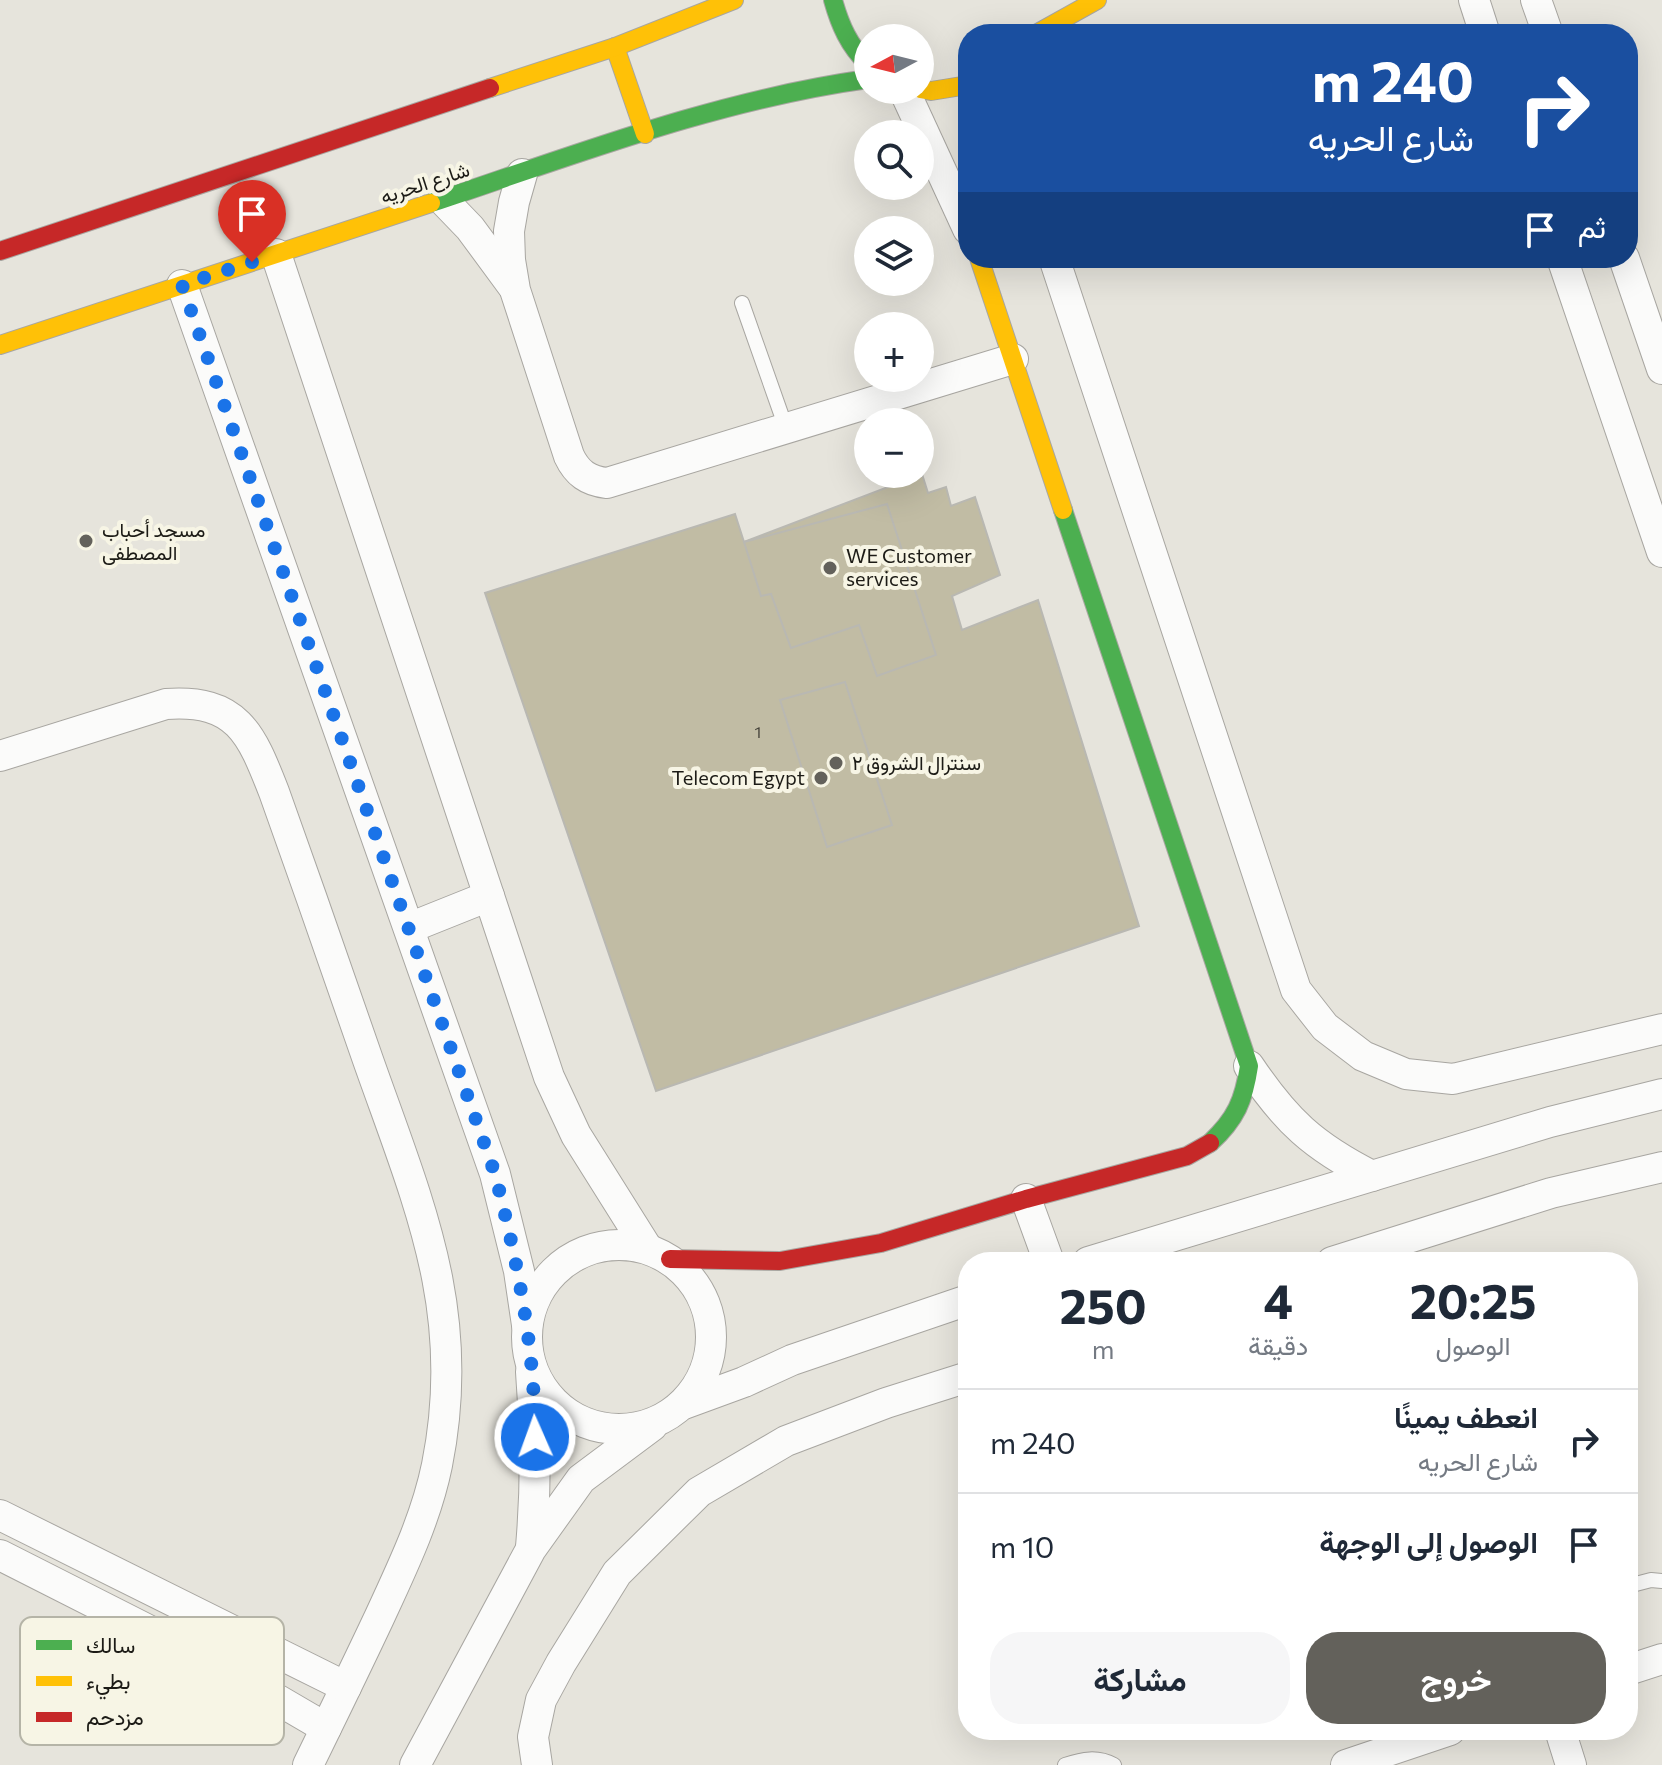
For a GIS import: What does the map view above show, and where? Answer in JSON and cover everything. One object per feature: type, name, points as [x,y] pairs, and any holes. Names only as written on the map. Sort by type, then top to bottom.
[{"type":"street","points":[[0,251],[615,47],[734,0]]},
{"type":"street","points":[[833,0],[842,32],[854,49]]},
{"type":"street","points":[[1054,24],[1097,0]]},
{"type":"street","points":[[1474,0],[1482,24]]},
{"type":"street","points":[[1536,0],[1544,24]]},
{"type":"street","points":[[1031,24],[1037,9]]},
{"type":"street","points":[[615,47],[645,134]]},
{"type":"street","name":"شارع الحريه","points":[[0,345],[703,113],[763,97],[854,81]]},
{"type":"street","points":[[934,91],[958,87]]},
{"type":"street","points":[[911,104],[958,201]]},
{"type":"street","points":[[522,174],[509,231],[515,290],[569,456],[580,473],[589,479],[607,483],[1013,359]]},
{"type":"street","points":[[443,200],[478,237],[515,290]]},
{"type":"street","points":[[276,254],[549,1077],[576,1135],[658,1253],[694,1282],[709,1312],[712,1345],[703,1377],[684,1404]]},
{"type":"street","points":[[982,268],[1249,1066],[1272,1101],[1301,1131],[1334,1157],[1372,1176]]},
{"type":"street","points":[[1057,268],[1296,990],[1325,1027],[1363,1056],[1406,1074],[1453,1079],[1662,1029]]},
{"type":"street","points":[[1565,268],[1662,552]]},
{"type":"street","points":[[1627,268],[1662,369]]},
{"type":"street","points":[[182,285],[495,1174],[519,1271],[527,1325],[535,1416],[535,1504],[531,1549]]},
{"type":"street","points":[[0,756],[142,709],[166,704],[193,702],[218,709],[240,724],[254,743],[274,792],[432,1249],[447,1336],[444,1425],[425,1511],[410,1552],[308,1765]]},
{"type":"street","points":[[409,928],[489,896]]},
{"type":"street","points":[[527,1325],[537,1294],[556,1269],[583,1251],[615,1243],[658,1253],[780,1261],[895,1239],[1026,1199],[1187,1156],[1212,1142],[1232,1120],[1245,1095],[1249,1066]]},
{"type":"street","points":[[1121,1252],[1550,1122],[1662,1094]]},
{"type":"street","points":[[1364,1252],[1551,1193],[1662,1167]]},
{"type":"street","points":[[1026,1199],[1045,1252]]},
{"type":"street","points":[[415,1765],[531,1549],[581,1479],[684,1404],[804,1355],[958,1303]]},
{"type":"street","points":[[529,1358],[542,1388],[564,1411],[593,1426],[625,1430],[656,1422]]},
{"type":"street","points":[[537,1765],[533,1737],[541,1700],[561,1663],[617,1573],[699,1492],[786,1441],[886,1403],[958,1380]]},
{"type":"street","points":[[0,1515],[205,1617]]},
{"type":"street","points":[[0,1555],[122,1617]]},
{"type":"street","points":[[284,1656],[346,1687]]},
{"type":"street","points":[[1638,1667],[1662,1659]]},
{"type":"street","points":[[284,1703],[326,1728]]},
{"type":"street","points":[[1346,1765],[1420,1740]]},
{"type":"street","points":[[1563,1740],[1571,1765]]},
{"type":"lane","points":[[742,303],[786,428]]},
{"type":"lane","points":[[1638,1583],[1662,1581]]},
{"type":"lane","points":[[1065,1765],[1092,1758],[1114,1765]]},
{"type":"building","name":"Telecom Egypt","points":[[946,487],[951,506],[975,497],[1000,575],[952,596],[962,630],[1038,600],[1139,926],[656,1091],[485,593],[735,514],[744,542],[885,488],[926,488],[928,493]]},
{"type":"building","name":"WE Customer services","points":[[887,504],[936,655],[877,676],[859,625],[791,648],[771,594],[761,596],[744,542]]},
{"type":"building","name":"سنترال الشروق ٢","points":[[845,682],[892,825],[827,847],[780,700]]},
{"type":"traffic: fast","points":[[833,0],[846,35],[854,47]]},
{"type":"traffic: fast","points":[[431,203],[701,115],[756,100],[854,81]]},
{"type":"traffic: fast","points":[[1063,510],[1249,1066],[1237,1108],[1210,1143]]},
{"type":"traffic: slow","points":[[490,88],[615,47],[734,0]]},
{"type":"traffic: slow","points":[[1054,24],[1097,0]]},
{"type":"traffic: slow","points":[[615,47],[645,134]]},
{"type":"traffic: slow","points":[[934,91],[958,87]]},
{"type":"traffic: slow","points":[[0,345],[431,203]]},
{"type":"traffic: slow","points":[[982,268],[1063,510]]},
{"type":"traffic: jam","points":[[0,251],[490,88]]},
{"type":"traffic: jam","points":[[670,1259],[780,1261],[881,1243],[1026,1199],[1187,1156],[1210,1143]]},
{"type":"place","name":"مسجد أحباب المصطفى","points":[[86,541]]},
{"type":"place","name":"WE Customer services","points":[[830,568]]},
{"type":"place","name":"سنترال الشروق ٢","points":[[836,763]]},
{"type":"place","name":"Telecom Egypt","points":[[821,778]]},
{"type":"route","points":[[252,262],[182,285],[495,1174],[519,1271],[527,1325],[535,1437]]}]
